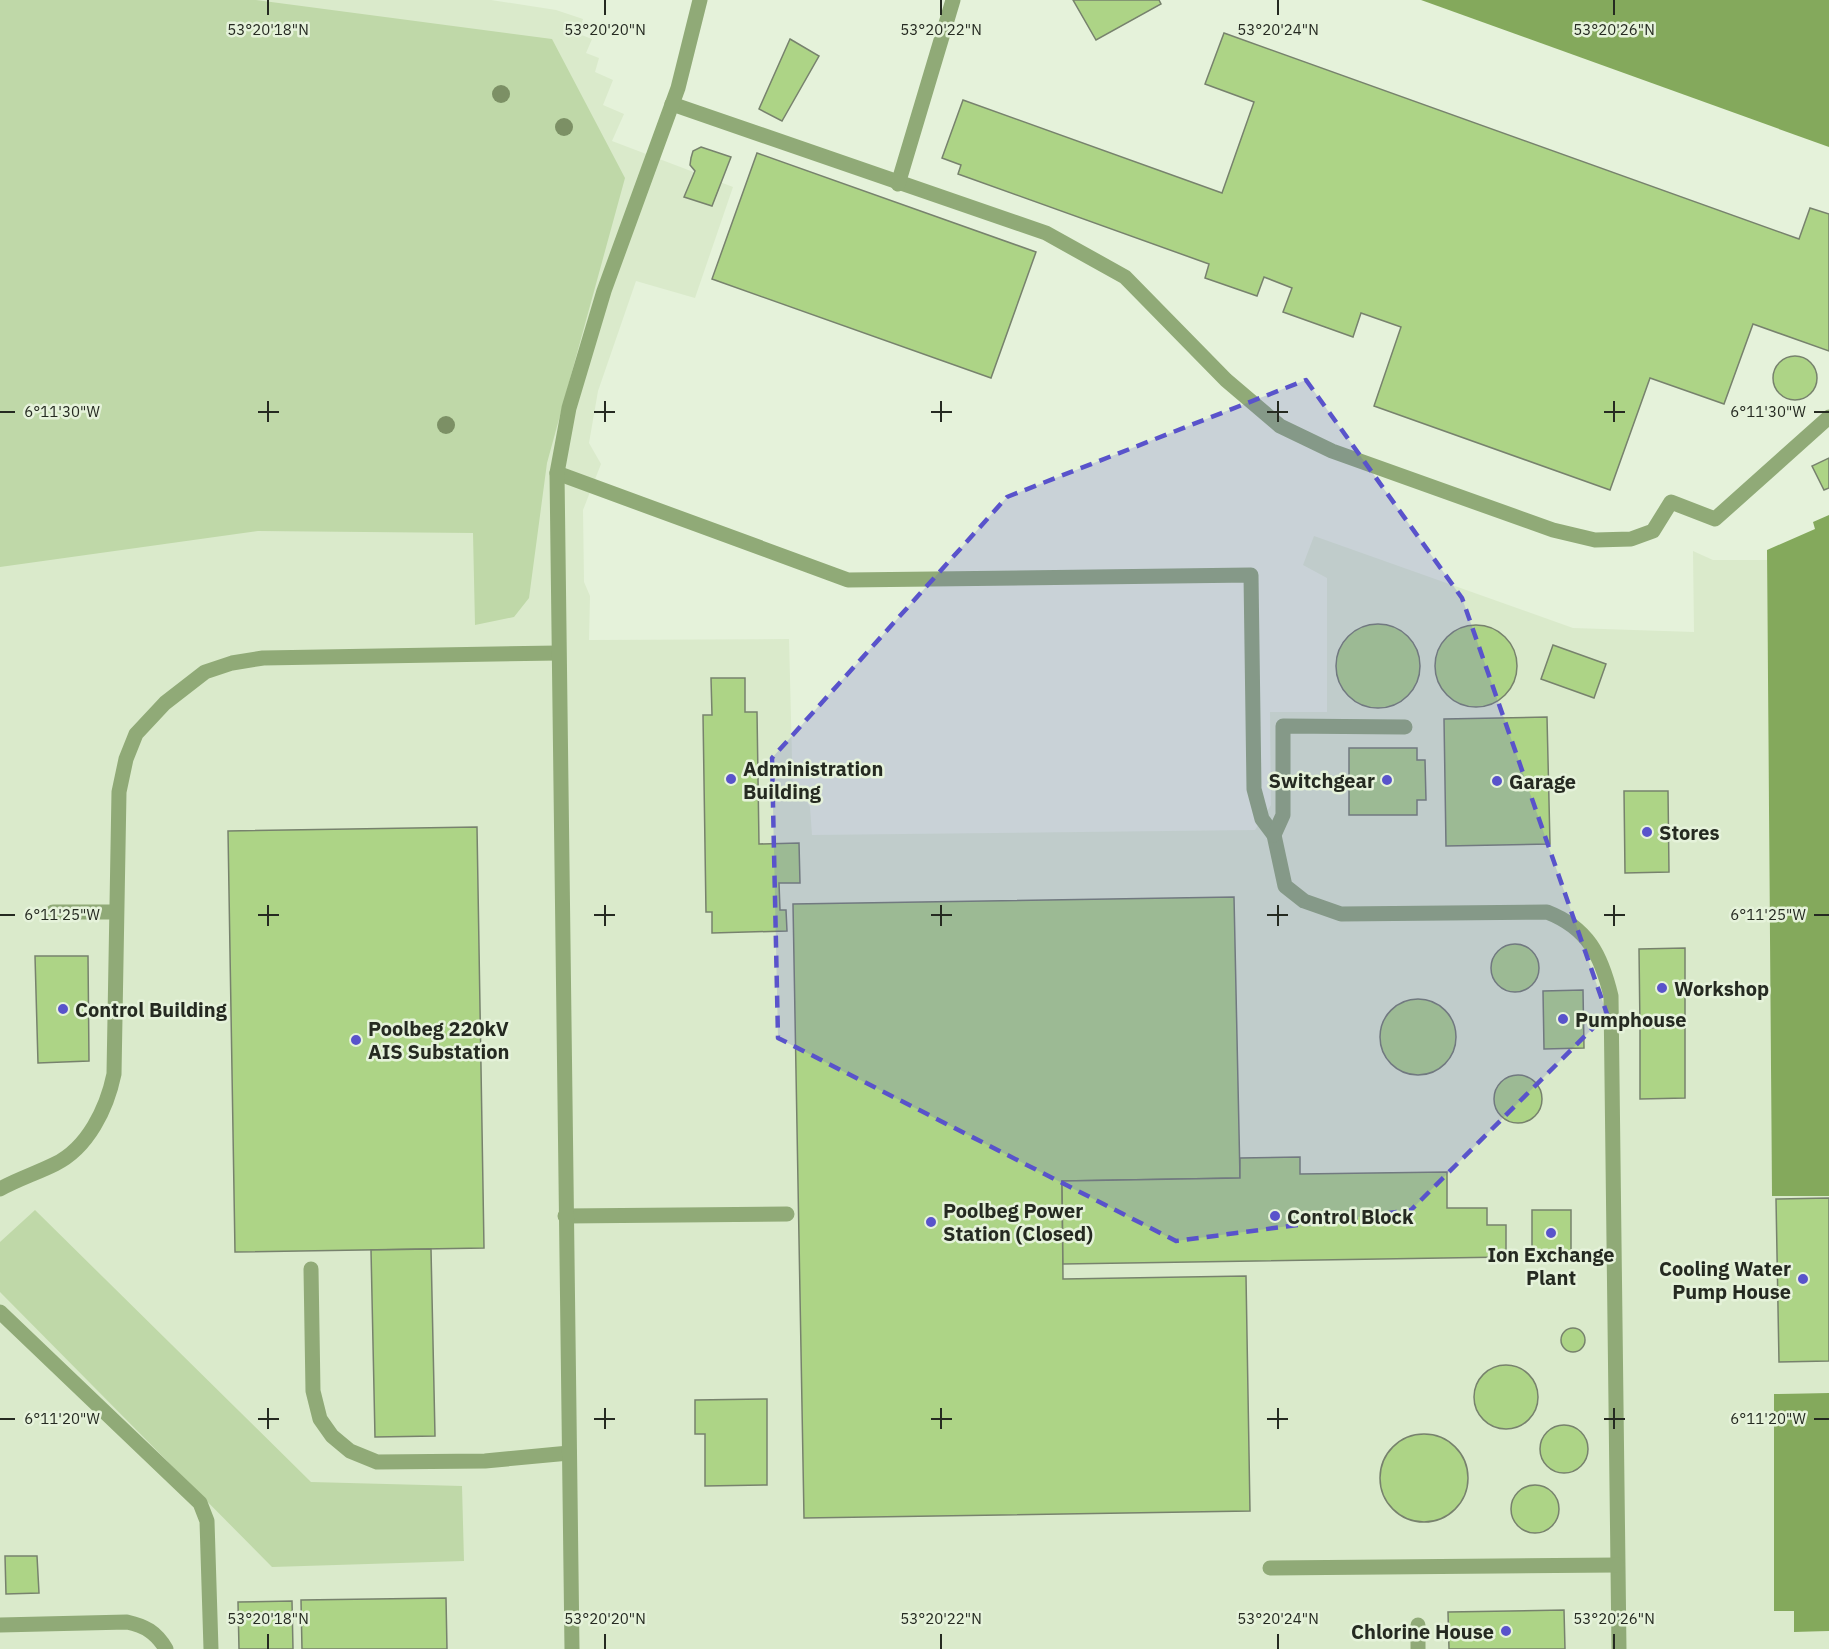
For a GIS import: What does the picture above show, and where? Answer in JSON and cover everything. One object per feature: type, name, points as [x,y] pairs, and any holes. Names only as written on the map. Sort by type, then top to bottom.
[{"type":"lane","points":[[572,1649],[557,473],[568,408],[604,291],[672,104],[700,0]]},
{"type":"lane","points":[[898,184],[953,0]]},
{"type":"lane","points":[[672,104],[898,184],[1046,233],[1125,277],[1226,380],[1280,426],[1332,452],[1553,530],[1595,540],[1631,539],[1653,531],[1671,502],[1714,519],[1829,417]]},
{"type":"lane","points":[[557,473],[848,580],[1251,575],[1254,789],[1262,819],[1274,835],[1285,886],[1314,905],[1341,914],[1547,912],[1566,919],[1582,933],[1604,968],[1611,996],[1618,1649]]},
{"type":"lane","points":[[0,1189],[57,1163],[73,1152],[98,1120],[108,1100],[114,1074],[119,792],[135,734],[165,703],[205,672],[232,663],[263,658],[558,653]]},
{"type":"lane","points":[[1274,835],[1283,815],[1283,726],[1405,727]]},
{"type":"lane","points":[[53,912],[116,912]]},
{"type":"lane","points":[[565,1216],[787,1214]]},
{"type":"lane","points":[[311,1269],[313,1391],[320,1419],[332,1436],[350,1451],[377,1462],[485,1461],[569,1454]]},
{"type":"lane","points":[[0,1312],[200,1503],[207,1521],[211,1649]]},
{"type":"lane","points":[[1270,1568],[1617,1565]]},
{"type":"lane","points":[[0,1624],[127,1622],[144,1626],[159,1637],[166,1649]]},
{"type":"lane","points":[[1418,1624],[1418,1649]]},
{"type":"highlighted area","points":[[1306,380],[1462,598],[1607,1014],[1411,1210],[1176,1241],[778,1038],[772,758],[1007,497]]},
{"type":"shaded area","points":[[0,0],[491,0],[556,10],[583,19],[579,34],[592,39],[586,53],[599,58],[595,72],[613,80],[603,105],[624,114],[612,141],[733,187],[695,298],[636,281],[598,391],[589,443],[601,464],[583,510],[584,582],[590,596],[589,640],[789,639],[793,797],[804,797],[810,807],[812,835],[1255,830],[1271,805],[1270,712],[1327,712],[1327,578],[1303,565],[1314,536],[1573,628],[1694,632],[1693,551],[1713,560],[1767,560],[1772,1196],[1829,1196],[1829,1393],[1775,1394],[1775,1611],[1794,1611],[1794,1632],[1829,1631],[1829,1649],[0,1649]]},
{"type":"shaded area","points":[[0,0],[256,0],[552,39],[625,178],[547,463],[529,598],[514,617],[475,625],[473,533],[258,531],[0,567]]},
{"type":"shaded area","points":[[1421,0],[1829,0],[1829,147]]},
{"type":"shaded area","points":[[1829,515],[1829,1196],[1772,1196],[1767,550],[1815,529],[1813,522]]},
{"type":"shaded area","points":[[35,1210],[311,1482],[462,1486],[464,1561],[272,1567],[0,1292],[0,1242]]},
{"type":"shaded area","points":[[1829,1393],[1829,1631],[1794,1632],[1794,1611],[1774,1611],[1774,1394]]},
{"type":"building","points":[[1073,0],[1159,0],[1161,4],[1096,40]]},
{"type":"building","points":[[1224,33],[1799,239],[1810,208],[1829,214],[1829,351],[1753,324],[1724,404],[1650,378],[1610,490],[1374,406],[1401,327],[1361,313],[1353,337],[1283,312],[1292,288],[1264,277],[1257,296],[1205,278],[1209,264],[958,174],[961,165],[942,158],[963,100],[1222,193],[1254,102],[1205,84]]},
{"type":"building","points":[[790,39],[819,56],[782,121],[759,109]]},
{"type":"building","points":[[701,147],[731,157],[712,206],[684,197],[695,171],[690,165],[693,151]]},
{"type":"building","points":[[757,153],[1036,252],[991,378],[712,279]]},
{"type":"building","points":[[1795,356],[1810,363],[1817,378],[1810,393],[1795,400],[1780,393],[1773,378],[1780,363]]},
{"type":"building","points":[[1829,458],[1829,488],[1824,490],[1812,466]]},
{"type":"building","points":[[1378,624],[1401,631],[1413,643],[1420,666],[1413,689],[1401,701],[1378,708],[1355,701],[1343,689],[1336,666],[1343,643],[1355,631]]},
{"type":"building","points":[[1476,625],[1492,629],[1505,637],[1513,650],[1517,666],[1513,682],[1505,695],[1492,703],[1476,707],[1460,703],[1447,695],[1439,682],[1435,666],[1439,650],[1447,637],[1460,629]]},
{"type":"building","points":[[1553,645],[1606,664],[1594,698],[1541,679]]},
{"type":"building","name":"Administration Building","points":[[711,678],[745,678],[745,712],[757,712],[759,844],[799,843],[800,883],[779,883],[780,910],[786,910],[787,931],[712,933],[712,912],[706,912],[703,715],[712,715]]},
{"type":"building","name":"Garage","points":[[1547,717],[1550,844],[1446,846],[1444,719]]},
{"type":"building","name":"Switchgear","points":[[1349,748],[1417,748],[1417,760],[1425,760],[1426,800],[1417,800],[1417,815],[1349,815]]},
{"type":"building","name":"Stores","points":[[1624,791],[1668,791],[1669,872],[1625,873]]},
{"type":"building","name":"Poolbeg 220kV AIS Substation","points":[[477,827],[484,1248],[235,1252],[228,831]]},
{"type":"building","name":"Poolbeg Power Station (Closed)","points":[[1234,897],[1240,1178],[1062,1181],[1063,1279],[1246,1276],[1250,1511],[804,1518],[793,904]]},
{"type":"building","points":[[1515,944],[1532,951],[1539,968],[1532,985],[1515,992],[1498,985],[1491,968],[1498,951]]},
{"type":"building","name":"Workshop","points":[[1685,948],[1685,1027],[1640,1028],[1639,949]]},
{"type":"building","name":"Control Building","points":[[35,956],[88,956],[89,1061],[38,1063]]},
{"type":"building","name":"Pumphouse","points":[[1583,990],[1584,1048],[1544,1049],[1543,991]]},
{"type":"building","points":[[1418,999],[1433,1002],[1445,1010],[1453,1022],[1456,1037],[1453,1052],[1445,1064],[1433,1072],[1418,1075],[1403,1072],[1391,1064],[1383,1052],[1380,1037],[1383,1022],[1391,1010],[1403,1002]]},
{"type":"building","points":[[1685,1027],[1685,1098],[1640,1099],[1640,1028]]},
{"type":"building","points":[[1518,1075],[1535,1082],[1542,1099],[1535,1116],[1518,1123],[1501,1116],[1494,1099],[1501,1082]]},
{"type":"building","name":"Control Block","points":[[1300,1157],[1300,1174],[1447,1172],[1447,1208],[1487,1208],[1487,1225],[1506,1225],[1506,1257],[1063,1264],[1062,1181],[1240,1178],[1240,1158]]},
{"type":"building","name":"Cooling Water Pump House","points":[[1829,1198],[1829,1361],[1779,1362],[1776,1199]]},
{"type":"building","name":"Ion Exchange Plant","points":[[1532,1210],[1571,1210],[1571,1256],[1532,1256]]},
{"type":"building","points":[[431,1249],[435,1436],[375,1437],[371,1250]]},
{"type":"building","points":[[1573,1328],[1582,1331],[1585,1340],[1582,1349],[1573,1352],[1564,1349],[1561,1340],[1564,1331]]},
{"type":"building","points":[[1500,1365],[1512,1365],[1529,1374],[1536,1385],[1538,1397],[1536,1409],[1529,1420],[1512,1429],[1500,1429],[1488,1424],[1479,1415],[1474,1403],[1474,1391],[1479,1379],[1488,1370]]},
{"type":"building","points":[[767,1399],[767,1485],[705,1486],[705,1434],[695,1434],[695,1400]]},
{"type":"building","points":[[1564,1425],[1581,1432],[1588,1449],[1581,1466],[1564,1473],[1547,1466],[1540,1449],[1547,1432]]},
{"type":"building","points":[[1424,1434],[1449,1441],[1461,1453],[1468,1478],[1461,1503],[1449,1515],[1424,1522],[1399,1515],[1387,1503],[1380,1478],[1387,1453],[1399,1441]]},
{"type":"building","points":[[1535,1485],[1552,1492],[1559,1509],[1552,1526],[1535,1533],[1518,1526],[1511,1509],[1518,1492]]},
{"type":"building","points":[[5,1556],[37,1556],[39,1593],[6,1594]]},
{"type":"building","points":[[446,1598],[447,1649],[302,1649],[301,1600]]},
{"type":"building","points":[[292,1601],[293,1649],[239,1649],[238,1602]]},
{"type":"building","name":"Chlorine House","points":[[1564,1610],[1565,1649],[1449,1649],[1448,1612]]},
{"type":"place","name":"Administration Building","points":[[731,779]]},
{"type":"place","name":"Switchgear","points":[[1387,780]]},
{"type":"place","name":"Garage","points":[[1497,781]]},
{"type":"place","name":"Stores","points":[[1647,832]]},
{"type":"place","name":"Workshop","points":[[1662,988]]},
{"type":"place","name":"Control Building","points":[[63,1009]]},
{"type":"place","name":"Pumphouse","points":[[1563,1019]]},
{"type":"place","name":"Poolbeg 220kV AIS Substation","points":[[356,1040]]},
{"type":"place","name":"Control Block","points":[[1275,1216]]},
{"type":"place","name":"Poolbeg Power Station (Closed)","points":[[931,1222]]},
{"type":"place","name":"Ion Exchange Plant","points":[[1551,1233]]},
{"type":"place","name":"Cooling Water Pump House","points":[[1803,1279]]},
{"type":"place","name":"Chlorine House","points":[[1506,1631]]}]
